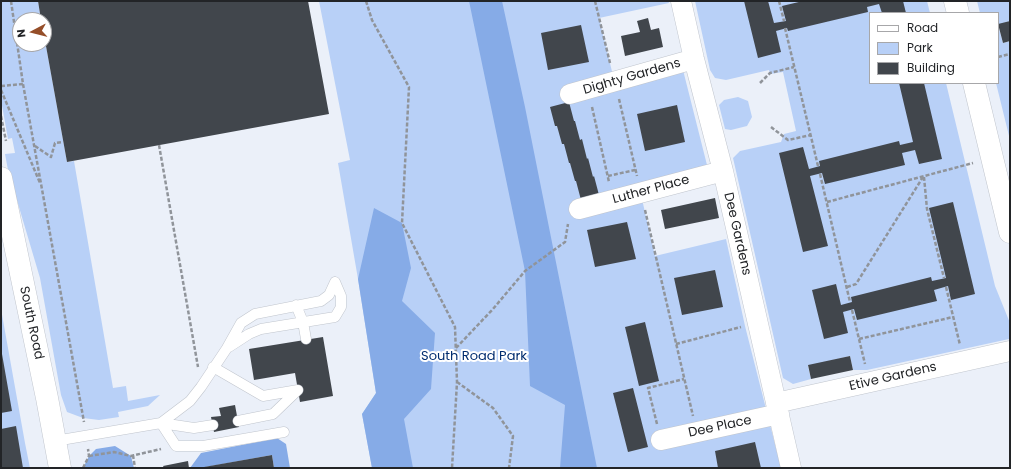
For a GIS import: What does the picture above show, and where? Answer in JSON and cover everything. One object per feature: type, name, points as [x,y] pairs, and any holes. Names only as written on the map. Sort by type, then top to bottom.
[{"type":"street","name":"Dee Gardens","points":[[681,1],[694,60],[723,171],[791,468]]},
{"type":"street","points":[[955,1],[958,12]]},
{"type":"street","name":"Dighty Gardens","points":[[579,92],[694,60]]},
{"type":"street","points":[[974,84],[1010,232]]},
{"type":"street","name":"Luther Place","points":[[579,209],[723,171]]},
{"type":"street","name":"South Road","points":[[1,178],[60,468]]},
{"type":"street","name":"Etive Gardens","points":[[778,408],[870,382],[1010,350]]},
{"type":"street","name":"Dee Place","points":[[661,440],[696,432],[778,408]]},
{"type":"lane","points":[[161,424],[190,401],[227,348],[241,323],[255,314],[321,301],[329,295],[335,282],[341,296],[341,307],[335,316],[261,329],[249,334],[227,348]]},
{"type":"lane","points":[[296,305],[303,322],[306,339]]},
{"type":"lane","points":[[213,367],[263,396],[298,390],[273,414],[238,421]]},
{"type":"lane","points":[[161,424],[176,446],[203,446],[284,432]]},
{"type":"lane","points":[[55,441],[161,424],[194,428],[213,425]]},
{"type":"path","points":[[11,1],[23,84],[86,436],[89,456],[83,468]]},
{"type":"path","points":[[366,1],[372,20],[409,87],[402,223],[455,327],[457,382],[452,468]]},
{"type":"path","points":[[595,1],[696,432]]},
{"type":"path","points":[[779,1],[784,21]]},
{"type":"path","points":[[785,28],[818,166]]},
{"type":"path","points":[[999,57],[1010,54]]},
{"type":"path","points":[[760,83],[770,73],[794,67]]},
{"type":"path","points":[[1,86],[23,84]]},
{"type":"path","points":[[1,90],[42,189]]},
{"type":"path","points":[[579,92],[608,176],[613,200]]},
{"type":"path","points":[[1,116],[6,141]]},
{"type":"path","points":[[771,127],[788,140],[811,135]]},
{"type":"path","points":[[35,145],[51,157],[55,143],[63,142]]},
{"type":"path","points":[[159,145],[201,387]]},
{"type":"path","points":[[827,202],[992,157]]},
{"type":"path","points":[[608,176],[635,170]]},
{"type":"path","points":[[820,174],[850,302]]},
{"type":"path","points":[[923,176],[927,209],[944,278]]},
{"type":"path","points":[[847,287],[856,284],[923,176]]},
{"type":"path","points":[[456,348],[493,309],[525,271],[565,242],[570,212],[579,209]]},
{"type":"path","points":[[946,287],[964,361]]},
{"type":"path","points":[[852,310],[870,382]]},
{"type":"path","points":[[859,339],[953,317]]},
{"type":"path","points":[[676,344],[758,323]]},
{"type":"path","points":[[661,440],[648,388],[684,379]]},
{"type":"path","points":[[457,382],[493,408],[513,436],[510,468]]},
{"type":"path","points":[[89,456],[114,452],[131,456],[176,446]]},
{"type":"path","points":[[133,455],[135,468]]},
{"type":"green space","points":[[1,1],[38,1],[40,12],[12,12],[12,52],[47,52],[67,162],[74,161],[113,388],[126,386],[128,401],[160,395],[148,406],[118,412],[119,417],[99,420],[83,418],[67,412],[61,395],[40,278],[8,170],[5,154],[15,153],[12,138],[8,139],[1,100]]},
{"type":"green space","name":"South Road Park","points":[[319,1],[668,1],[669,3],[599,18],[616,88],[683,70],[707,165],[704,169],[639,186],[655,256],[726,239],[745,326],[781,468],[372,468],[362,414],[376,393],[338,163],[350,160]]},
{"type":"green space","points":[[695,1],[927,1],[930,12],[869,12],[869,84],[946,84],[995,286],[1010,323],[1009,339],[867,370],[853,370],[850,356],[808,366],[811,379],[793,384],[783,378],[733,158],[740,151],[781,142],[784,134],[796,131],[783,72],[770,74],[769,70],[726,80],[715,78],[710,70]]},
{"type":"green space","points":[[977,1],[1010,1],[1010,21],[999,25],[999,12],[980,12]]},
{"type":"green space","points":[[999,29],[1003,43],[1010,41],[1010,140],[996,84],[999,84]]},
{"type":"green space","points":[[738,97],[748,101],[752,117],[747,126],[731,130],[725,129],[719,105],[724,100]]},
{"type":"green space","points":[[1,309],[25,443],[30,468],[1,468]]},
{"type":"shaded area","points":[[469,1],[502,1],[525,107],[597,468],[560,468],[565,405],[530,386],[525,271]]},
{"type":"shaded area","points":[[374,208],[402,223],[411,268],[402,301],[435,333],[431,389],[404,419],[413,468],[372,468],[362,414],[376,393],[358,279]]},
{"type":"shaded area","points":[[277,438],[286,444],[290,468],[274,468],[272,455],[200,468],[190,468],[201,453]]},
{"type":"shaded area","points":[[115,446],[131,456],[134,468],[83,468],[89,456],[96,449]]},
{"type":"building","points":[[38,1],[308,1],[329,114],[67,162],[47,52],[52,52],[52,12],[40,12]]},
{"type":"building","points":[[744,1],[768,1],[774,23],[786,21],[782,6],[803,1],[903,1],[906,12],[882,12],[879,4],[867,7],[868,12],[788,31],[787,28],[776,31],[781,52],[758,58]]},
{"type":"building","points":[[648,18],[651,30],[659,28],[663,47],[625,56],[621,36],[640,32],[637,21]]},
{"type":"building","points":[[1010,21],[1010,41],[1003,43],[999,24]]},
{"type":"building","points":[[581,25],[589,62],[548,70],[541,33]]},
{"type":"building","points":[[899,84],[924,84],[942,159],[919,164],[915,150],[902,153],[905,165],[825,184],[822,173],[810,176],[828,246],[803,252],[779,153],[803,147],[809,169],[820,166],[819,161],[899,141],[900,145],[913,142]]},
{"type":"building","points":[[569,102],[599,195],[581,200],[564,144],[562,144],[557,126],[555,126],[550,107]]},
{"type":"building","points":[[677,105],[685,142],[645,151],[637,114]]},
{"type":"building","points":[[715,198],[719,218],[665,229],[661,210]]},
{"type":"building","points":[[953,202],[975,294],[951,300],[948,286],[934,290],[937,301],[857,320],[854,309],[843,312],[848,333],[824,339],[812,290],[836,284],[841,305],[852,302],[851,297],[931,277],[932,281],[946,278],[929,208]]},
{"type":"building","points":[[627,222],[636,259],[595,267],[587,230]]},
{"type":"building","points":[[715,270],[723,307],[682,315],[674,278]]},
{"type":"building","points":[[645,322],[659,381],[639,386],[625,327]]},
{"type":"building","points":[[323,337],[333,396],[300,402],[295,373],[254,380],[249,349]]},
{"type":"building","points":[[1,354],[12,411],[1,413]]},
{"type":"building","points":[[850,356],[853,370],[811,379],[808,365]]},
{"type":"building","points":[[633,388],[648,447],[628,452],[613,393]]},
{"type":"building","points":[[235,405],[239,427],[214,432],[211,417],[221,416],[219,408]]},
{"type":"building","points":[[16,426],[23,468],[1,468],[1,429]]},
{"type":"building","points":[[755,442],[761,468],[718,468],[715,451]]},
{"type":"building","points":[[272,455],[274,468],[204,468],[204,467]]},
{"type":"building","points":[[188,461],[189,468],[164,468],[163,466]]}]
